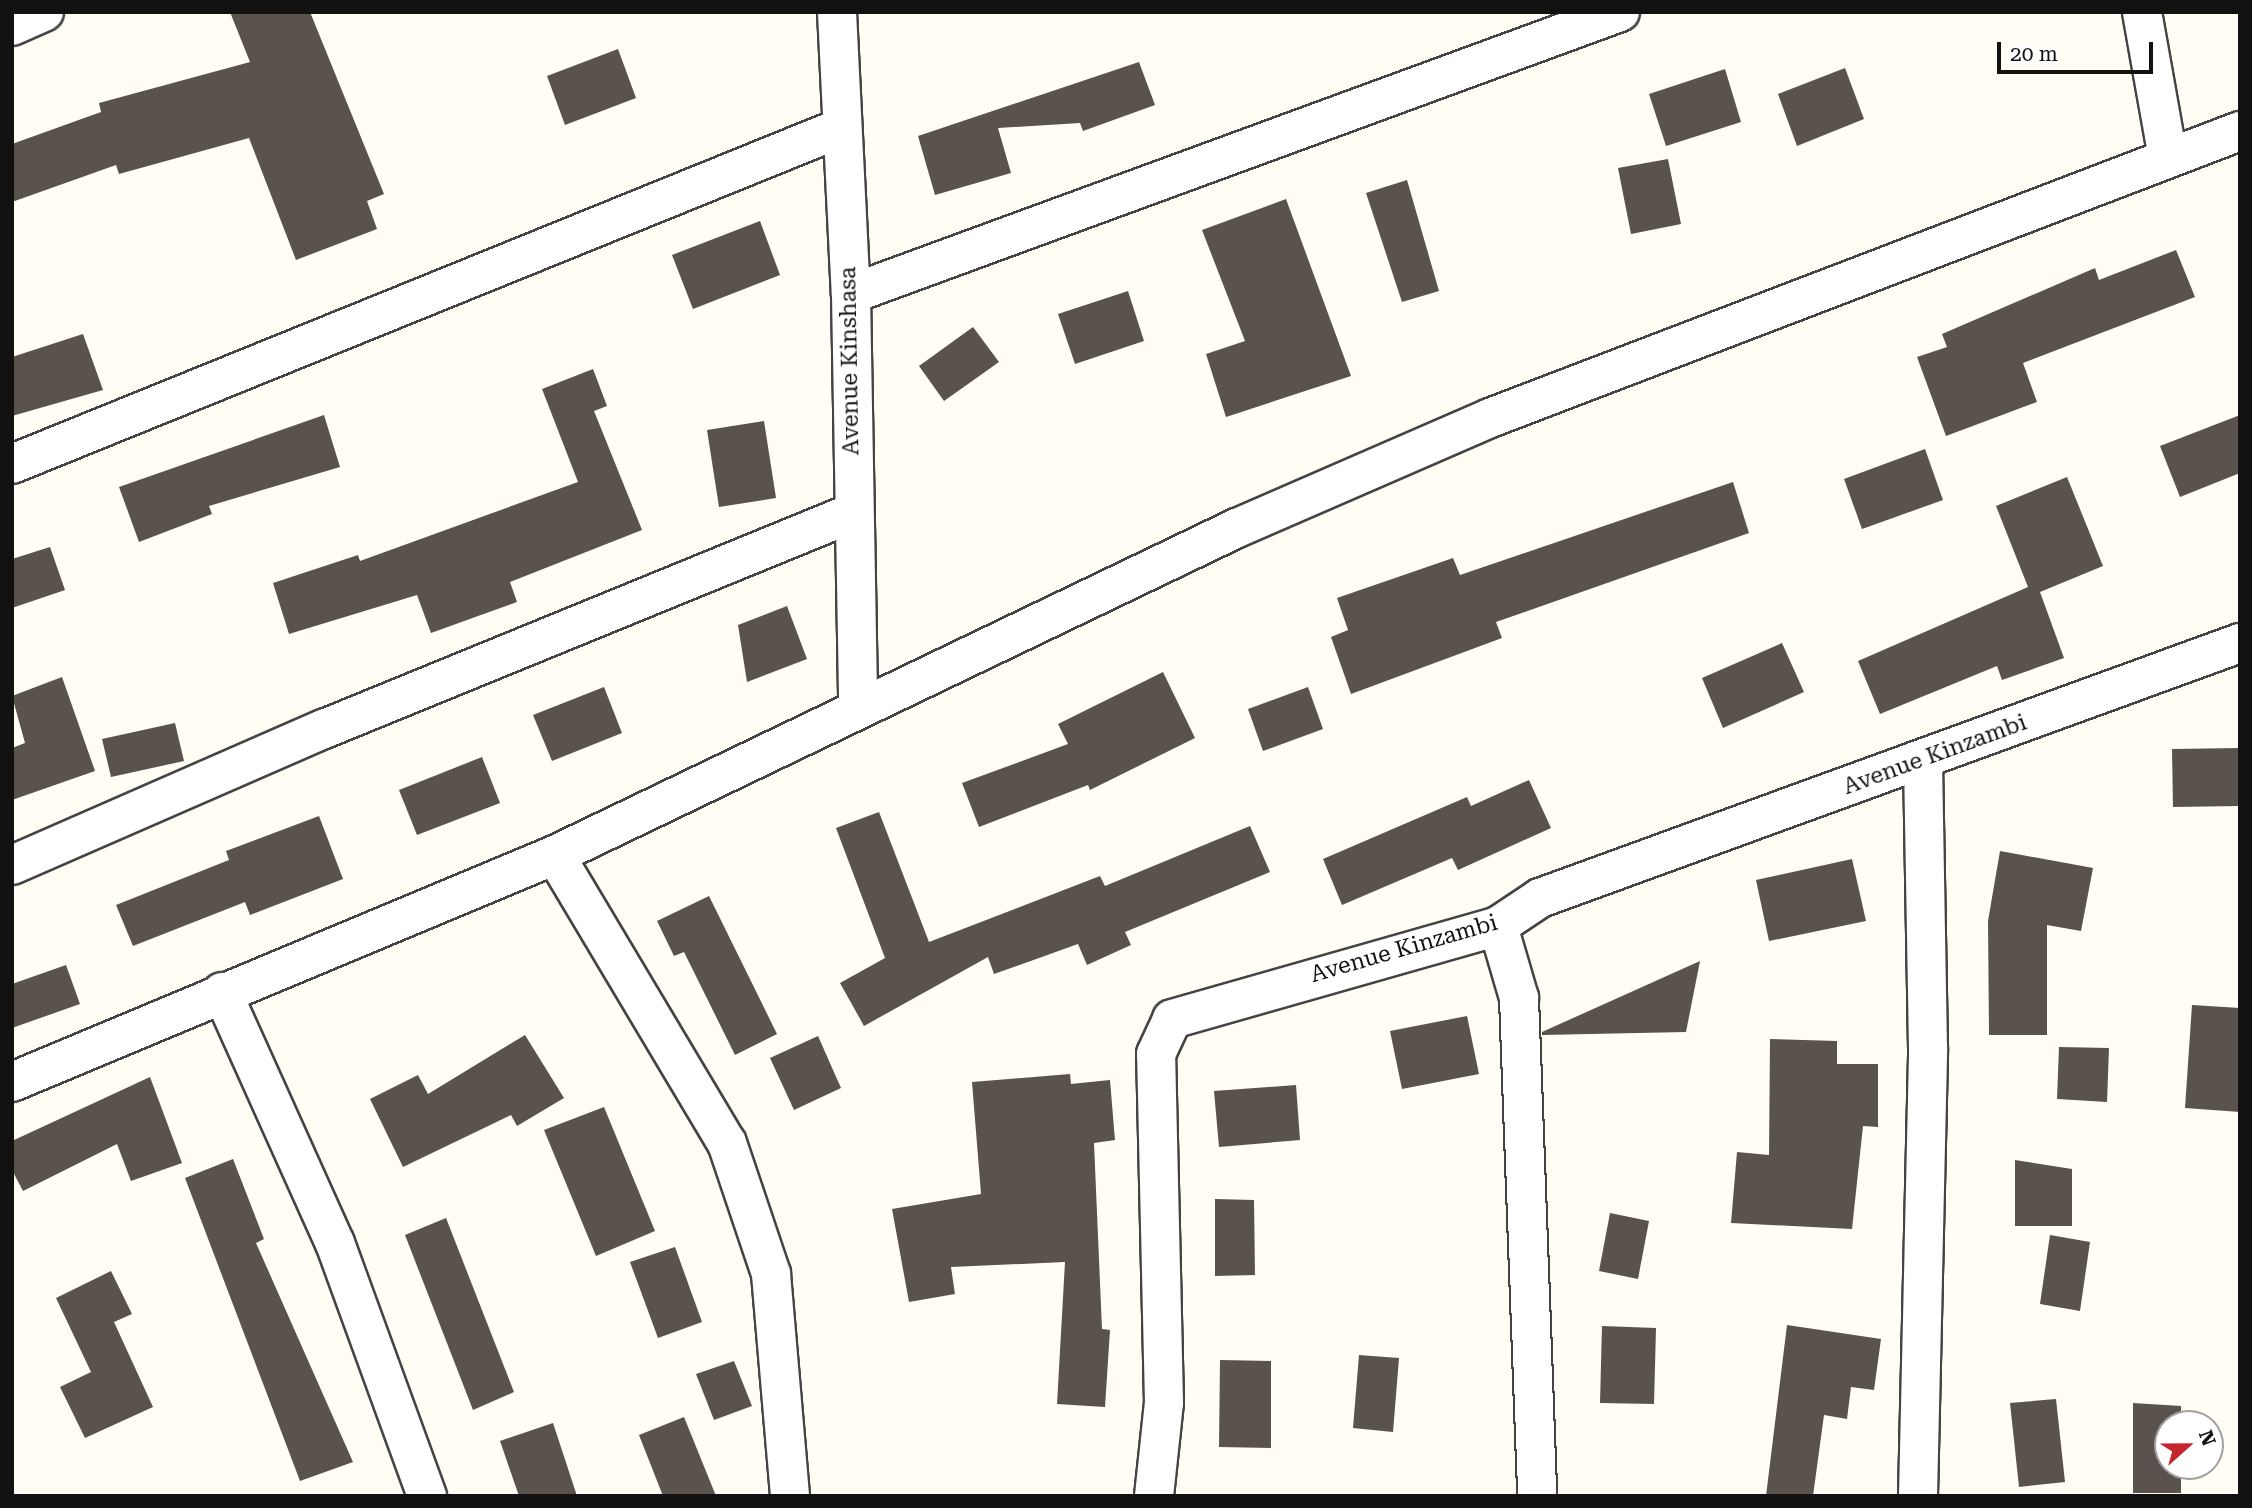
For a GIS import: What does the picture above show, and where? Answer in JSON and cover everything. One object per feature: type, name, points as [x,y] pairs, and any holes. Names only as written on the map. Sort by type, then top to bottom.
[{"type":"street","points":[[12,26],[44,12]]},
{"type":"street","name":"Avenue Kinshasa","points":[[837,12],[838,129],[851,294],[852,513],[858,709]]},
{"type":"street","points":[[851,294],[1620,12]]},
{"type":"street","points":[[2142,12],[2168,158]]},
{"type":"street","points":[[12,464],[838,129]]},
{"type":"street","points":[[12,1082],[555,855],[1237,528],[1490,418],[2240,131]]},
{"type":"street","points":[[12,865],[324,729],[852,513]]},
{"type":"street","name":"Avenue Kinzambi","points":[[1154,1496],[1164,1403],[1156,1054],[1172,1019],[1498,926],[1540,898],[2240,643]]},
{"type":"street","points":[[1918,1496],[1928,1048],[1923,760]]},
{"type":"street","points":[[555,855],[727,1143],[771,1274],[790,1496]]},
{"type":"street","points":[[1498,926],[1519,998],[1537,1496]]},
{"type":"street","points":[[222,992],[335,1243],[427,1496]]},
{"type":"building","points":[[230,12],[310,12],[384,194],[367,201],[377,229],[296,260],[249,138],[119,174],[116,165],[12,202],[12,144],[101,112],[99,103],[250,62]]},
{"type":"building","points":[[618,49],[636,98],[565,125],[547,76]]},
{"type":"building","points":[[1139,62],[1155,105],[1083,131],[1080,123],[998,128],[1011,173],[935,195],[918,136]]},
{"type":"building","points":[[1845,68],[1864,119],[1797,146],[1778,94]]},
{"type":"building","points":[[1725,69],[1741,122],[1666,146],[1649,94]]},
{"type":"building","points":[[1668,159],[1681,224],[1631,234],[1618,168]]},
{"type":"building","points":[[1407,180],[1439,291],[1402,302],[1366,193]]},
{"type":"building","points":[[1286,199],[1351,376],[1226,417],[1206,354],[1245,341],[1202,230]]},
{"type":"building","points":[[760,221],[780,275],[693,309],[672,255]]},
{"type":"building","points":[[2176,250],[2195,297],[2023,363],[2037,402],[1946,436],[1917,357],[1947,347],[1942,334],[2095,268],[2099,280]]},
{"type":"building","points":[[1128,291],[1144,341],[1075,364],[1058,314]]},
{"type":"building","points":[[973,327],[999,362],[944,401],[919,366]]},
{"type":"building","points":[[83,334],[103,390],[12,416],[12,357]]},
{"type":"building","points":[[593,369],[607,406],[594,411],[642,530],[510,582],[517,602],[431,633],[417,595],[289,634],[273,583],[358,555],[360,561],[578,482],[542,389]]},
{"type":"building","points":[[324,415],[340,467],[209,506],[212,514],[139,542],[119,487]]},
{"type":"building","points":[[2240,415],[2240,473],[2180,497],[2160,446]]},
{"type":"building","points":[[764,421],[776,498],[719,507],[707,430]]},
{"type":"building","points":[[1925,449],[1943,500],[1862,529],[1844,479]]},
{"type":"building","points":[[2067,477],[2103,566],[2040,592],[2064,658],[2002,680],[1997,666],[1880,714],[1858,661],[2028,587],[1996,506]]},
{"type":"building","points":[[1733,482],[1749,533],[1496,622],[1502,638],[1351,694],[1331,637],[1348,630],[1337,598],[1453,558],[1460,575]]},
{"type":"building","points":[[50,547],[65,590],[12,608],[12,559]]},
{"type":"building","points":[[787,606],[807,659],[747,682],[738,625]]},
{"type":"building","points":[[1782,643],[1804,692],[1723,728],[1702,678]]},
{"type":"building","points":[[1163,672],[1195,738],[1090,790],[1088,785],[979,827],[962,783],[1068,744],[1058,724]]},
{"type":"building","points":[[62,677],[95,771],[12,800],[12,748],[25,743],[12,696]]},
{"type":"building","points":[[604,687],[622,733],[552,761],[533,715]]},
{"type":"building","points":[[1308,687],[1323,729],[1263,751],[1248,709]]},
{"type":"building","points":[[175,723],[184,761],[111,777],[102,739]]},
{"type":"building","points":[[2240,748],[2240,806],[2173,807],[2172,749]]},
{"type":"building","points":[[482,757],[500,803],[417,835],[399,790]]},
{"type":"building","points":[[1529,780],[1551,828],[1458,870],[1452,858],[1342,905],[1323,859],[1467,797],[1471,806]]},
{"type":"building","points":[[879,812],[929,942],[1100,876],[1105,886],[1250,826],[1270,872],[1125,932],[1131,945],[1087,965],[1078,944],[994,974],[988,957],[864,1026],[840,983],[885,958],[836,828]]},
{"type":"building","points":[[319,816],[343,879],[250,915],[245,902],[133,946],[116,905],[229,860],[226,851]]},
{"type":"building","points":[[2000,851],[2093,868],[2081,931],[2047,925],[2047,1035],[1989,1035],[1988,921]]},
{"type":"building","points":[[1852,859],[1866,921],[1769,941],[1756,880]]},
{"type":"building","points":[[709,896],[777,1034],[735,1055],[684,952],[674,956],[657,921]]},
{"type":"building","points":[[1700,961],[1686,1032],[1542,1035],[1542,1032]]},
{"type":"building","points":[[66,965],[80,1004],[12,1028],[12,984]]},
{"type":"building","points":[[2192,1005],[2240,1008],[2240,1112],[2185,1108]]},
{"type":"building","points":[[1467,1016],[1479,1074],[1402,1089],[1390,1031]]},
{"type":"building","points":[[525,1035],[564,1098],[517,1126],[511,1115],[403,1167],[370,1099],[418,1075],[428,1094]]},
{"type":"building","points":[[818,1036],[841,1088],[794,1110],[770,1058]]},
{"type":"building","points":[[1770,1039],[1837,1041],[1837,1064],[1878,1064],[1878,1127],[1863,1126],[1852,1229],[1731,1223],[1737,1152],[1769,1155]]},
{"type":"building","points":[[2059,1047],[2109,1048],[2107,1102],[2057,1099]]},
{"type":"building","points":[[1070,1074],[1071,1084],[1110,1080],[1115,1140],[1094,1143],[1102,1329],[1110,1330],[1105,1407],[1057,1404],[1065,1262],[951,1267],[955,1294],[909,1302],[892,1209],[981,1194],[972,1082]]},
{"type":"building","points":[[150,1077],[182,1163],[131,1181],[117,1144],[23,1191],[12,1170],[12,1141]]},
{"type":"building","points":[[1296,1085],[1300,1140],[1219,1147],[1214,1091]]},
{"type":"building","points":[[604,1107],[655,1231],[596,1256],[544,1130]]},
{"type":"building","points":[[233,1159],[264,1239],[256,1243],[353,1462],[300,1481],[185,1178]]},
{"type":"building","points":[[2015,1160],[2072,1169],[2072,1226],[2015,1226]]},
{"type":"building","points":[[1215,1199],[1254,1200],[1255,1275],[1215,1276]]},
{"type":"building","points":[[1610,1213],[1649,1221],[1638,1279],[1599,1271]]},
{"type":"building","points":[[446,1218],[514,1392],[473,1410],[405,1235]]},
{"type":"building","points":[[2050,1235],[2090,1242],[2080,1311],[2040,1304]]},
{"type":"building","points":[[675,1247],[702,1322],[658,1338],[630,1262]]},
{"type":"building","points":[[111,1271],[132,1314],[114,1322],[153,1407],[85,1438],[60,1387],[91,1372],[56,1298]]},
{"type":"building","points":[[1787,1325],[1881,1339],[1874,1390],[1851,1387],[1847,1419],[1824,1415],[1813,1496],[1766,1496]]},
{"type":"building","points":[[1602,1326],[1656,1328],[1654,1404],[1600,1403]]},
{"type":"building","points":[[1359,1355],[1399,1358],[1393,1432],[1353,1428]]},
{"type":"building","points":[[1220,1360],[1271,1361],[1271,1448],[1219,1447]]},
{"type":"building","points":[[734,1361],[752,1406],[714,1420],[696,1374]]},
{"type":"building","points":[[2056,1399],[2065,1482],[2019,1487],[2010,1403]]},
{"type":"building","points":[[2133,1403],[2181,1406],[2181,1410],[2154,1410],[2154,1480],[2181,1480],[2181,1493],[2133,1493]]},
{"type":"building","points":[[684,1417],[716,1496],[663,1496],[639,1435]]},
{"type":"building","points":[[553,1423],[577,1496],[519,1496],[500,1441]]}]
